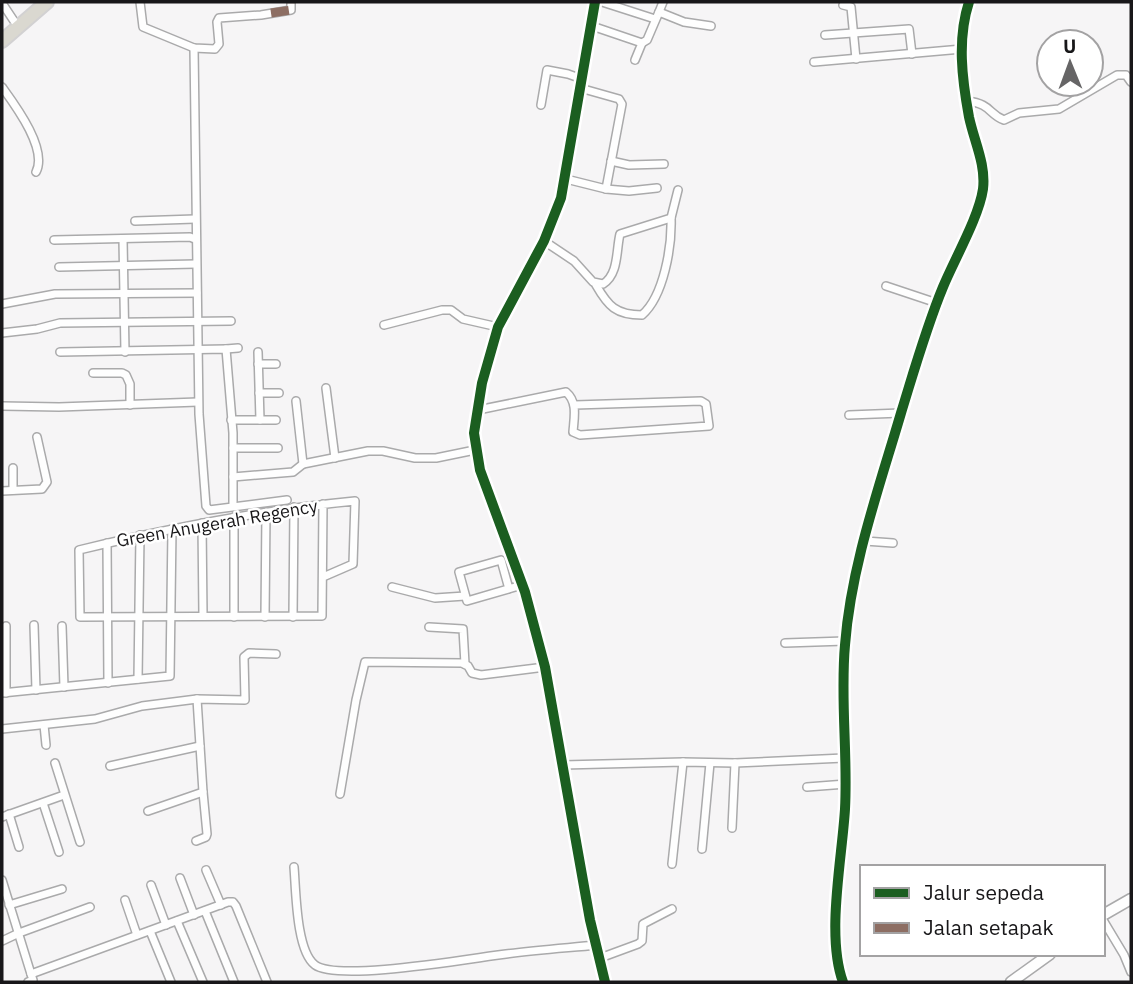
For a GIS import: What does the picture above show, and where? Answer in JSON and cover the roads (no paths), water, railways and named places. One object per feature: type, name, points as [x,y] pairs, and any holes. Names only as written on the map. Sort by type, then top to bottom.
[{"type":"highway","points":[[2,31],[37,2]]},
{"type":"highway","points":[[2,41],[47,2]]},
{"type":"street","points":[[140,2],[144,27],[194,48],[218,46],[219,18],[292,9],[291,2]]},
{"type":"street","points":[[595,2],[589,25],[566,179],[558,208],[544,241],[498,327],[482,383],[474,433],[480,470],[523,586],[545,667],[605,982]]},
{"type":"street","points":[[602,2],[631,11],[712,26]]},
{"type":"street","points":[[631,11],[635,2]]},
{"type":"street","points":[[635,60],[642,43],[648,40],[663,2]]},
{"type":"street","points":[[843,982],[836,961],[835,923],[846,784],[843,675],[845,641],[865,541],[901,413],[937,303],[977,208],[983,187],[983,173],[967,101],[962,49],[963,25],[970,2]]},
{"type":"street","points":[[2,3],[14,21]]},
{"type":"street","points":[[843,5],[851,7],[856,59]]},
{"type":"street","points":[[589,25],[642,43]]},
{"type":"street","points":[[825,35],[909,29],[912,54]]},
{"type":"street","points":[[194,48],[198,402],[206,506],[209,510],[287,500]]},
{"type":"street","points":[[814,62],[962,49]]},
{"type":"street","points":[[541,105],[547,70],[582,79]]},
{"type":"street","points":[[967,101],[987,106],[997,117],[1004,120],[1019,113],[1059,109],[1117,75],[1128,73],[1131,82]]},
{"type":"street","points":[[2,87],[23,118],[33,141],[39,160],[36,172]]},
{"type":"street","points":[[580,88],[613,96],[622,102],[606,189]]},
{"type":"street","points":[[611,161],[629,165],[664,164]]},
{"type":"street","points":[[566,179],[606,189],[629,191],[657,188]]},
{"type":"street","points":[[544,241],[574,261],[596,285],[606,303],[621,313],[642,314],[653,305],[667,261],[672,241],[671,218],[678,190]]},
{"type":"street","points":[[596,285],[610,280],[620,234],[671,218]]},
{"type":"street","points":[[135,221],[195,219]]},
{"type":"street","points":[[123,239],[125,352]]},
{"type":"street","points":[[54,240],[195,239]]},
{"type":"street","points":[[59,267],[196,264]]},
{"type":"street","points":[[886,286],[937,303]]},
{"type":"street","points":[[2,304],[55,294],[197,293]]},
{"type":"street","points":[[384,326],[451,310],[463,319],[498,327]]},
{"type":"street","points":[[2,333],[37,329],[52,324],[231,321]]},
{"type":"street","points":[[60,352],[237,348]]},
{"type":"street","points":[[226,349],[233,448],[233,506]]},
{"type":"street","points":[[258,352],[260,420]]},
{"type":"street","points":[[258,364],[276,364]]},
{"type":"street","points":[[93,373],[127,374],[130,405]]},
{"type":"street","points":[[326,388],[335,458]]},
{"type":"street","points":[[478,410],[566,392],[575,405],[573,432],[580,435],[709,426],[706,404],[701,401],[575,405]]},
{"type":"street","points":[[259,393],[279,393]]},
{"type":"street","points":[[296,401],[303,464]]},
{"type":"street","points":[[2,406],[30,408],[198,402]]},
{"type":"street","points":[[849,415],[901,413]]},
{"type":"street","points":[[231,420],[276,420]]},
{"type":"street","points":[[2,491],[45,487],[47,482],[37,438]]},
{"type":"street","points":[[233,448],[278,448]]},
{"type":"street","points":[[233,477],[293,472],[303,464],[375,451],[415,458],[436,458],[475,450]]},
{"type":"street","points":[[13,468],[13,490]]},
{"type":"street","name":"Green Anugerah Regency","points":[[108,616],[80,617],[79,550],[234,517],[355,501],[353,564],[324,577]]},
{"type":"street","points":[[108,616],[322,616],[323,504]]},
{"type":"street","points":[[293,617],[294,507]]},
{"type":"street","points":[[265,617],[266,512]]},
{"type":"street","points":[[234,517],[234,617]]},
{"type":"street","points":[[202,523],[203,616]]},
{"type":"street","points":[[6,626],[4,693],[170,676],[172,529]]},
{"type":"street","points":[[138,679],[140,535]]},
{"type":"street","points":[[865,541],[893,543]]},
{"type":"street","points":[[107,543],[108,682]]},
{"type":"street","points":[[509,589],[501,560],[459,572],[467,601],[523,586]]},
{"type":"street","points":[[392,587],[435,597],[466,596]]},
{"type":"street","points":[[34,625],[36,690]]},
{"type":"street","points":[[62,626],[64,687]]},
{"type":"street","points":[[429,627],[463,629],[465,664],[472,673],[481,675],[545,667]]},
{"type":"street","points":[[785,643],[845,641]]},
{"type":"street","points":[[2,729],[95,719],[142,706],[197,699],[245,700],[244,657],[249,653],[276,654]]},
{"type":"street","points":[[340,794],[365,662],[465,664]]},
{"type":"street","points":[[196,842],[207,834],[197,699]]},
{"type":"street","points":[[44,725],[46,745]]},
{"type":"street","points":[[110,766],[200,746]]},
{"type":"street","points":[[563,765],[735,763],[794,758],[845,758]]},
{"type":"street","points":[[672,864],[683,762]]},
{"type":"street","points":[[55,763],[80,842]]},
{"type":"street","points":[[702,849],[710,763]]},
{"type":"street","points":[[732,828],[735,763]]},
{"type":"street","points":[[807,787],[846,784]]},
{"type":"street","points":[[148,811],[203,792]]},
{"type":"street","points":[[19,847],[5,816],[64,795]]},
{"type":"street","points":[[43,803],[58,852]]},
{"type":"street","points":[[294,867],[299,921],[308,958],[316,966],[330,971],[407,966],[597,945]]},
{"type":"street","points":[[206,870],[221,905]]},
{"type":"street","points":[[180,878],[194,915]]},
{"type":"street","points":[[2,880],[31,980],[137,935],[233,902],[267,982]]},
{"type":"street","points":[[150,885],[166,925]]},
{"type":"street","points":[[2,915],[10,908],[62,889]]},
{"type":"street","points":[[1105,914],[1131,899]]},
{"type":"street","points":[[125,900],[137,935]]},
{"type":"street","points":[[2,941],[90,907]]},
{"type":"street","points":[[600,958],[638,944],[642,941],[643,924],[671,909]]},
{"type":"street","points":[[205,911],[234,982]]},
{"type":"street","points":[[177,921],[203,982]]},
{"type":"street","points":[[1105,923],[1131,972]]},
{"type":"street","points":[[150,931],[170,982]]},
{"type":"street","points":[[1011,982],[1047,956]]}]
